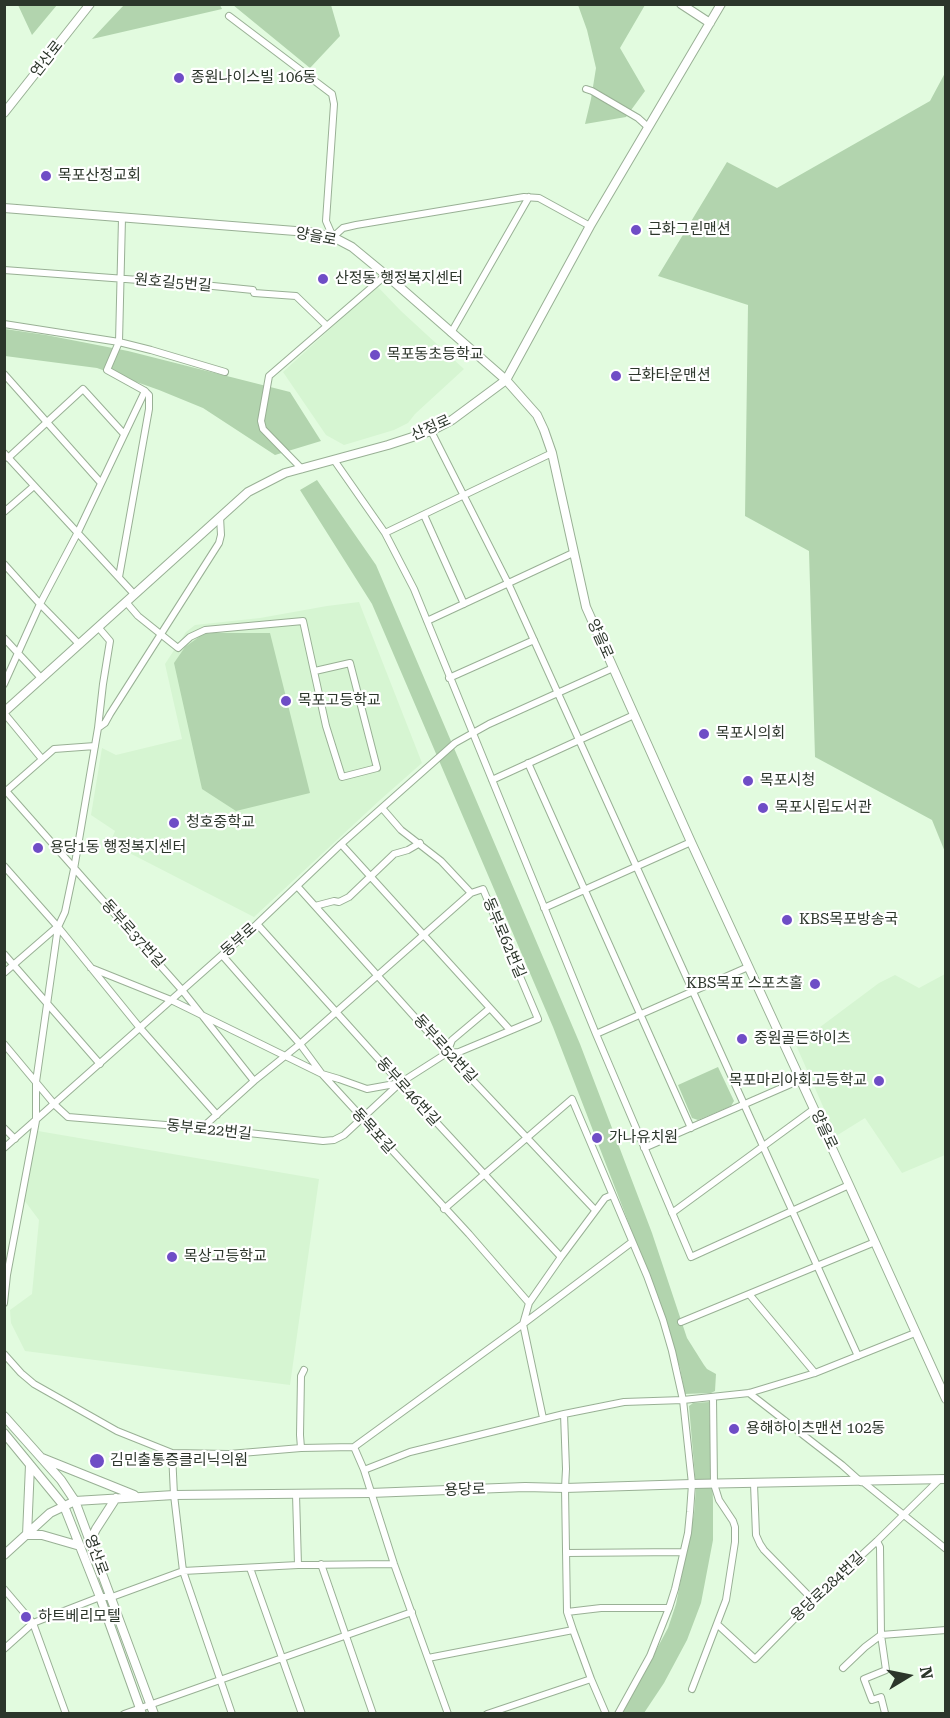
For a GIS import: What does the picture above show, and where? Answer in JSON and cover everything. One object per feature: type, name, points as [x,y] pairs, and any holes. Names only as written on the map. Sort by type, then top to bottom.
[{"type":"street","name":"연산로","points":[[4,113],[90,4]]},
{"type":"street","points":[[681,4],[710,23]]},
{"type":"street","name":"산정로","points":[[4,712],[248,492],[285,473],[430,431],[452,420],[506,380],[590,226],[721,4]]},
{"type":"street","points":[[230,16],[332,94],[334,104],[326,221],[333,237],[343,228],[356,225],[529,197],[539,198],[590,226]]},
{"type":"street","points":[[586,89],[638,118],[648,127]]},
{"type":"street","points":[[451,333],[529,197]]},
{"type":"street","name":"양을로","points":[[4,208],[308,232],[333,237],[352,248],[387,275],[506,380],[537,415],[552,453],[586,607],[945,1399]]},
{"type":"street","points":[[119,577],[149,409],[149,398],[145,391],[106,370],[119,342],[122,218]]},
{"type":"street","name":"원호길5번길","points":[[4,270],[122,278],[296,296],[327,326]]},
{"type":"street","points":[[302,469],[266,433],[261,421],[269,376],[387,275]]},
{"type":"street","points":[[4,324],[119,342],[225,372]]},
{"type":"street","points":[[4,374],[101,483]]},
{"type":"street","points":[[124,434],[83,389],[6,456],[134,594]]},
{"type":"street","points":[[4,684],[40,604],[78,532],[145,391]]},
{"type":"street","points":[[430,431],[465,495],[508,583],[858,1356]]},
{"type":"street","points":[[385,533],[552,453]]},
{"type":"street","points":[[334,460],[385,533],[414,589],[596,1034],[691,1257],[849,1185]]},
{"type":"street","points":[[4,512],[34,486]]},
{"type":"street","points":[[424,515],[464,604]]},
{"type":"street","points":[[98,728],[111,714],[219,543],[220,517]]},
{"type":"street","points":[[427,621],[573,553]]},
{"type":"street","points":[[4,564],[79,644]]},
{"type":"street","points":[[126,602],[138,616],[178,648],[205,630],[303,621],[326,726],[342,777],[377,768],[350,663],[315,671]]},
{"type":"street","points":[[4,1303],[7,1275],[36,1121],[36,1082],[58,927],[65,912],[74,869],[98,728],[110,641],[98,627]]},
{"type":"street","points":[[4,638],[41,678]]},
{"type":"street","points":[[449,678],[534,640]]},
{"type":"street","name":"동부로","points":[[4,1148],[258,924],[341,844],[448,748],[472,733],[613,668]]},
{"type":"street","points":[[4,712],[42,759]]},
{"type":"street","points":[[492,780],[634,715]]},
{"type":"street","points":[[5,792],[54,748],[95,746]]},
{"type":"street","points":[[528,763],[691,1128]]},
{"type":"street","name":"동부로37번길","points":[[5,792],[182,990],[254,1081]]},
{"type":"street","name":"동부로62번길","points":[[382,808],[401,830],[441,861],[471,893],[483,889],[538,1019],[510,1030]]},
{"type":"street","points":[[544,908],[691,842]]},
{"type":"street","points":[[315,906],[334,901],[339,902],[349,897],[393,854],[408,850],[420,843]]},
{"type":"street","points":[[91,968],[171,1000],[322,1074],[367,1089],[400,1083],[447,1053],[459,1052],[510,1030],[341,844]]},
{"type":"street","points":[[4,866],[58,927],[140,1028],[217,1115]]},
{"type":"street","name":"동부로52번길","points":[[297,886],[447,1053],[595,1210]]},
{"type":"street","points":[[202,1128],[471,893]]},
{"type":"street","name":"동부로46번길","points":[[258,924],[400,1083],[561,1257]]},
{"type":"street","points":[[4,973],[58,927]]},
{"type":"street","points":[[4,954],[100,1064]]},
{"type":"street","name":"동목포길","points":[[222,955],[300,1044],[322,1074],[529,1303]]},
{"type":"street","points":[[596,1034],[748,967]]},
{"type":"street","points":[[447,1053],[452,1040],[490,1008]]},
{"type":"street","name":"동부로22번길","points":[[4,1044],[68,1117],[323,1141],[340,1138],[400,1083]]},
{"type":"street","points":[[644,1148],[800,1080]]},
{"type":"street","points":[[444,1209],[572,1099],[663,1320],[683,1400],[692,1484],[688,1533],[669,1608],[645,1666],[618,1713]]},
{"type":"street","points":[[672,1213],[814,1109]]},
{"type":"street","points":[[4,1128],[15,1139]]},
{"type":"street","points":[[543,1418],[523,1324],[529,1303],[595,1210],[605,1198],[612,1195]]},
{"type":"street","points":[[4,1354],[34,1384],[117,1431],[172,1453],[229,1454],[354,1446],[632,1242]]},
{"type":"street","points":[[681,1322],[875,1242]]},
{"type":"street","points":[[749,1294],[815,1373]]},
{"type":"street","points":[[364,1470],[410,1452],[564,1413],[624,1402],[683,1400],[749,1393],[815,1373],[915,1333]]},
{"type":"street","points":[[301,1448],[301,1376],[304,1370]]},
{"type":"street","points":[[749,1393],[945,1549]]},
{"type":"street","points":[[692,1689],[726,1600],[735,1542],[733,1521],[719,1500],[714,1484],[713,1397]]},
{"type":"street","points":[[564,1413],[567,1612],[606,1713]]},
{"type":"street","name":"영산로","points":[[4,1416],[61,1480],[75,1501],[154,1713]]},
{"type":"street","name":"영산로","points":[[4,1433],[64,1506],[141,1711]]},
{"type":"street","points":[[354,1446],[448,1713]]},
{"type":"street","points":[[172,1453],[174,1495],[183,1571],[232,1713]]},
{"type":"street","points":[[41,1458],[138,1497]]},
{"type":"street","points":[[30,1465],[27,1535],[42,1535],[80,1546]]},
{"type":"street","name":"용당로","points":[[4,1556],[51,1513],[75,1501],[174,1495],[370,1493],[525,1487],[943,1479]]},
{"type":"street","name":"용당로284번길","points":[[717,1624],[755,1659],[813,1600],[943,1479]]},
{"type":"street","points":[[754,1484],[756,1534],[760,1544],[813,1600]]},
{"type":"street","points":[[296,1494],[298,1565]]},
{"type":"street","points":[[90,1541],[116,1498]]},
{"type":"street","points":[[878,1540],[881,1635],[886,1670],[864,1679],[872,1700],[881,1697],[885,1713]]},
{"type":"street","points":[[566,1553],[683,1552]]},
{"type":"street","points":[[4,1649],[33,1623],[100,1597],[111,1598],[183,1571],[394,1563]]},
{"type":"street","points":[[321,1564],[374,1713]]},
{"type":"street","points":[[250,1568],[302,1713]]},
{"type":"street","points":[[4,1589],[33,1623],[66,1713]]},
{"type":"street","points":[[567,1612],[601,1608],[669,1608]]},
{"type":"street","points":[[124,1713],[141,1711],[151,1704],[411,1612]]},
{"type":"street","points":[[428,1658],[573,1630]]},
{"type":"street","points":[[843,1668],[881,1635],[945,1630]]},
{"type":"street","points":[[487,1713],[496,1712],[591,1679]]},
{"type":"shaded area","points":[[18,5],[57,5],[32,35]]},
{"type":"shaded area","points":[[124,5],[220,5],[222,9],[92,39]]},
{"type":"shaded area","points":[[233,5],[331,5],[340,36],[310,68]]},
{"type":"shaded area","points":[[578,5],[645,5],[620,48],[645,91],[626,117],[585,124],[596,68]]},
{"type":"shaded area","points":[[945,73],[945,852],[932,820],[815,757],[809,551],[745,516],[748,305],[658,276],[727,162],[777,188],[930,101]]},
{"type":"shaded area","name":"목포동초등학교","points":[[377,286],[464,369],[408,423],[394,430],[344,445],[326,435],[283,372]]},
{"type":"shaded area","points":[[5,329],[128,351],[290,392],[321,441],[275,455],[203,408],[159,390],[97,368],[5,356]]},
{"type":"shaded area","points":[[317,480],[376,565],[580,1044],[652,1233],[687,1338],[707,1369],[716,1374],[715,1391],[711,1393],[685,1394],[680,1368],[658,1299],[553,1027],[372,604],[300,490]]},
{"type":"shaded area","name":"목포고등학교","points":[[359,602],[422,763],[254,917],[110,843],[115,831],[91,815],[102,748],[116,755],[182,739],[165,664],[186,632],[195,625],[260,618]]},
{"type":"shaded area","points":[[270,633],[310,793],[236,811],[202,789],[174,663],[185,647],[203,634]]},
{"type":"shaded area","name":"목포마리아회고등학교","points":[[945,974],[945,1155],[902,1173],[865,1118],[836,1136],[796,1045],[879,983],[895,975],[919,988]]},
{"type":"shaded area","points":[[718,1067],[734,1101],[731,1106],[698,1120],[692,1118],[678,1085]]},
{"type":"shaded area","name":"목상고등학교","points":[[38,1131],[319,1179],[290,1385],[25,1351],[11,1323],[10,1310],[32,1294],[39,1220],[24,1200]]},
{"type":"shaded area","points":[[709,1402],[713,1540],[701,1603],[687,1640],[664,1683],[644,1713],[622,1714],[668,1628],[676,1604],[694,1514],[696,1488],[689,1406],[693,1403]]},
{"type":"place","name":"종원나이스빌 106동","points":[[179,78]]},
{"type":"place","name":"목포산정교회","points":[[46,176]]},
{"type":"place","name":"근화그린맨션","points":[[636,230]]},
{"type":"place","name":"산정동 행정복지센터","points":[[323,279]]},
{"type":"place","name":"목포동초등학교","points":[[375,355]]},
{"type":"place","name":"근화타운맨션","points":[[616,376]]},
{"type":"place","name":"목포고등학교","points":[[286,701]]},
{"type":"place","name":"목포시의회","points":[[704,734]]},
{"type":"place","name":"목포시청","points":[[748,781]]},
{"type":"place","name":"목포시립도서관","points":[[763,808]]},
{"type":"place","name":"청호중학교","points":[[174,823]]},
{"type":"place","name":"용당1동 행정복지센터","points":[[38,848]]},
{"type":"place","name":"KBS목포방송국","points":[[787,920]]},
{"type":"place","name":"KBS목포 스포츠홀","points":[[815,984]]},
{"type":"place","name":"중원골든하이츠","points":[[742,1039]]},
{"type":"place","name":"목포마리아회고등학교","points":[[879,1081]]},
{"type":"place","name":"가나유치원","points":[[597,1138]]},
{"type":"place","name":"목상고등학교","points":[[172,1257]]},
{"type":"place","name":"용해하이츠맨션 102동","points":[[734,1429]]},
{"type":"place","name":"김민출통증클리닉의원","points":[[97,1461]]},
{"type":"place","name":"하트베리모텔","points":[[26,1617]]}]
